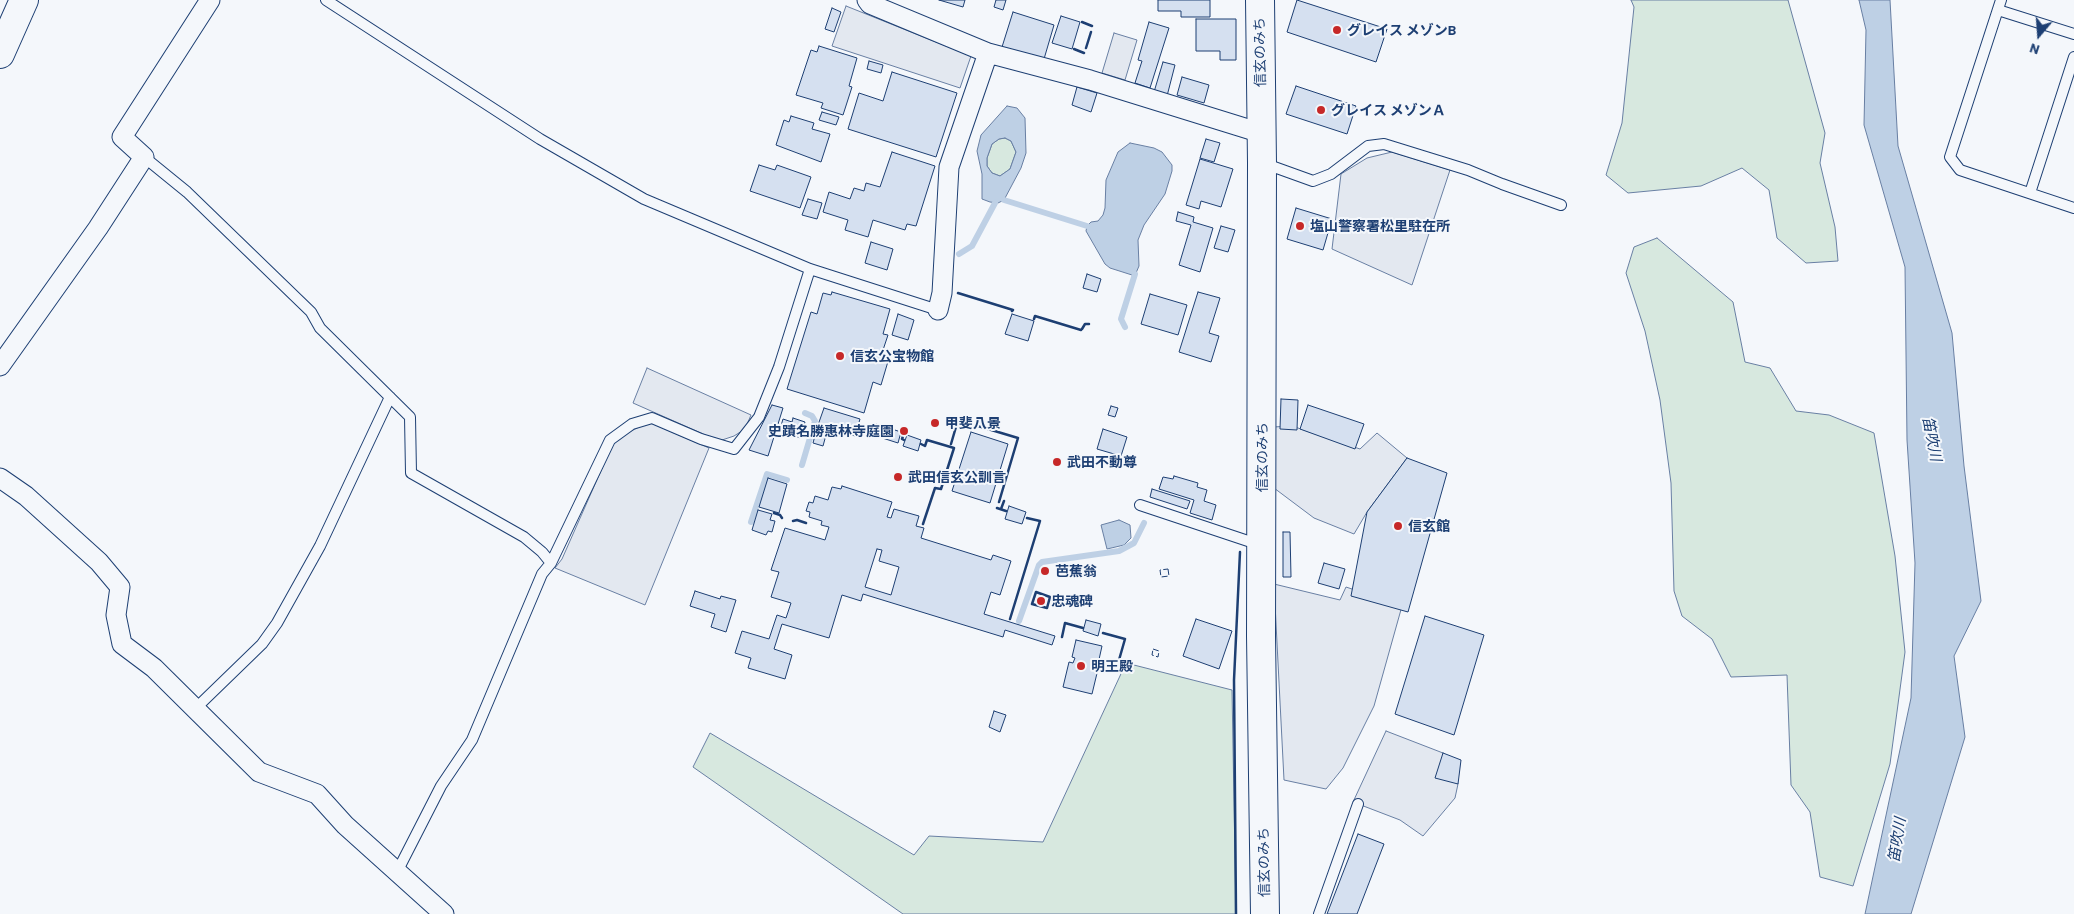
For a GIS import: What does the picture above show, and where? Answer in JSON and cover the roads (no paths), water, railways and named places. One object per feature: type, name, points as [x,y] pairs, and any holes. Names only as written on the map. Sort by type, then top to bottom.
[{"type":"main road","points":[[1,46],[24,0]]},
{"type":"main road","name":"信玄のみち","points":[[1260,0],[1262,163],[1261,545],[1265,914]]},
{"type":"street","points":[[0,366],[98,228],[144,157],[122,137],[210,0]]},
{"type":"street","points":[[866,0],[870,4],[988,53],[1090,80],[1261,133]]},
{"type":"street","points":[[938,310],[942,293],[949,168],[988,53]]},
{"type":"street","points":[[0,478],[26,496],[99,562],[120,586],[116,615],[122,644],[154,668],[258,772],[317,794],[345,825],[444,914]]},
{"type":"lane","points":[[326,0],[540,139],[644,199],[810,269],[938,310]]},
{"type":"lane","points":[[2074,34],[2000,5],[1950,157],[1960,170],[2074,208]]},
{"type":"lane","points":[[2030,193],[2074,58]]},
{"type":"lane","points":[[1262,163],[1313,181],[1331,174],[1368,146],[1384,144],[1468,170],[1561,205]]},
{"type":"lane","points":[[144,157],[187,192],[297,298],[311,312],[320,328],[410,417],[412,473],[524,538],[542,552],[551,563]]},
{"type":"lane","points":[[397,872],[441,786],[472,740],[542,574],[551,563],[610,440],[632,424],[652,418],[701,439],[734,450],[759,417],[779,367],[810,269]]},
{"type":"lane","points":[[195,709],[262,644],[278,624],[320,546],[390,397]]},
{"type":"lane","points":[[1140,505],[1261,545]]},
{"type":"lane","points":[[1319,914],[1358,804]]},
{"type":"water","name":"笛吹川","points":[[1859,0],[1890,0],[1898,146],[1952,333],[1964,466],[1981,601],[1954,656],[1965,737],[1911,914],[1865,914],[1911,698],[1915,563],[1907,440],[1905,267],[1864,125],[1866,30]]},
{"type":"water","points":[[1007,106],[1017,108],[1025,118],[1026,153],[1021,168],[1004,200],[998,203],[982,199],[982,174],[977,151],[981,135]],"holes":[[[1005,138],[1011,141],[1016,152],[1010,169],[1000,176],[992,173],[987,166],[987,158],[992,144],[999,139]]]},
{"type":"water","points":[[1130,143],[1154,148],[1162,152],[1172,165],[1165,194],[1144,225],[1138,240],[1139,266],[1136,273],[1132,275],[1110,268],[1105,264],[1086,231],[1087,226],[1091,222],[1098,221],[1103,215],[1106,180],[1118,152]]},
{"type":"water","points":[[1119,520],[1130,525],[1131,538],[1124,545],[1107,549],[1101,525]]},
{"type":"waterway","points":[[1004,200],[1087,226]]},
{"type":"waterway","points":[[959,254],[972,246],[995,203]]},
{"type":"waterway","points":[[1125,327],[1121,319],[1135,274]]},
{"type":"waterway","points":[[802,465],[815,421],[812,416],[805,413]]},
{"type":"waterway","points":[[751,522],[767,474],[787,480]]},
{"type":"waterway","points":[[1019,621],[1039,565],[1042,562],[1119,551],[1134,543],[1144,523]]},
{"type":"place","name":"グレイス メゾンB","points":[[1337,30]]},
{"type":"place","name":"グレイス メゾンＡ","points":[[1321,110]]},
{"type":"place","name":"塩山警察署松里駐在所","points":[[1300,226]]},
{"type":"place","name":"信玄公宝物館","points":[[840,356]]},
{"type":"place","name":"甲斐八景","points":[[935,423]]},
{"type":"place","name":"史蹟名勝惠林寺庭園","points":[[904,431]]},
{"type":"place","name":"武田不動尊","points":[[1057,462]]},
{"type":"place","name":"武田信玄公訓言","points":[[898,477]]},
{"type":"place","name":"信玄館","points":[[1398,526]]},
{"type":"place","name":"芭蕉翁","points":[[1045,571]]},
{"type":"place","name":"忠魂碑","points":[[1041,601]]},
{"type":"place","name":"明王殿","points":[[1081,666]]}]
